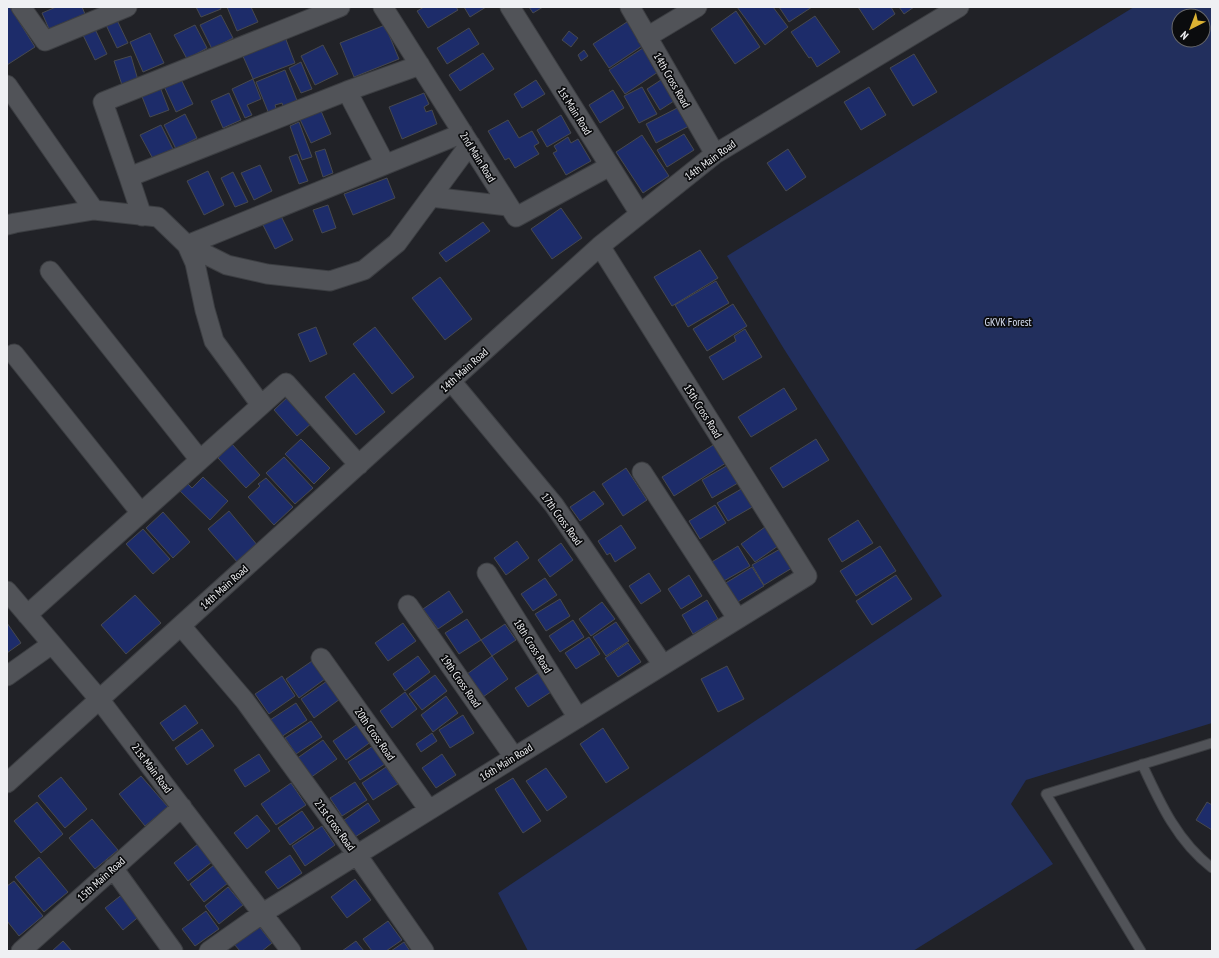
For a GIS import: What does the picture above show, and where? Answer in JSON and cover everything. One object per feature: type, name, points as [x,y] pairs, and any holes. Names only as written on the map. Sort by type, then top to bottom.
[{"type":"street","points":[[21,7],[45,41],[127,7]]},
{"type":"street","points":[[142,216],[103,102],[340,7]]},
{"type":"street","name":"2nd Main Road","points":[[383,7],[516,217],[610,166]]},
{"type":"street","name":"1st Main Road","points":[[510,7],[640,214]]},
{"type":"street","name":"14th Cross Road","points":[[630,7],[715,154]]},
{"type":"street","points":[[647,37],[697,7]]},
{"type":"street","name":"14th Main Road","points":[[7,783],[600,246],[715,154],[959,7]]},
{"type":"street","points":[[129,177],[348,91],[420,65]]},
{"type":"street","points":[[7,85],[94,210]]},
{"type":"street","points":[[348,91],[386,164]]},
{"type":"street","points":[[187,244],[386,164],[466,139]]},
{"type":"street","points":[[7,225],[94,210],[158,217],[187,244],[227,265],[267,274],[330,281],[364,270],[397,243],[431,197],[466,139]]},
{"type":"street","points":[[431,197],[508,206]]},
{"type":"street","points":[[187,244],[195,263],[205,310],[214,341],[261,405]]},
{"type":"street","name":"15th Cross Road","points":[[600,246],[807,576]]},
{"type":"street","points":[[50,271],[200,460]]},
{"type":"street","points":[[14,354],[141,513]]},
{"type":"street","name":"17th Cross Road","points":[[451,381],[554,505],[663,665]]},
{"type":"street","points":[[27,615],[286,383],[359,465]]},
{"type":"street","points":[[642,472],[737,618]]},
{"type":"street","name":"18th Cross Road","points":[[487,573],[578,718]]},
{"type":"street","name":"16th Main Road","points":[[209,951],[263,913],[807,576]]},
{"type":"street","name":"21st Main Road","points":[[7,591],[100,699],[291,951]]},
{"type":"street","name":"19th Cross Road","points":[[408,605],[514,757]]},
{"type":"street","name":"21st Cross Road","points":[[181,626],[245,701],[424,951]]},
{"type":"street","points":[[7,676],[52,644]]},
{"type":"street","name":"20th Cross Road","points":[[321,658],[429,810]]},
{"type":"street","name":"15th Main Road","points":[[21,951],[182,806]]},
{"type":"street","points":[[113,868],[165,948]]},
{"type":"lane","points":[[1142,951],[1046,794],[1212,743]]},
{"type":"lane","points":[[1142,764],[1160,802],[1176,830],[1212,868]]},
{"type":"green space","name":"GKVK Forest","points":[[1134,7],[1212,7],[1212,723],[1026,780],[1011,804],[1053,864],[913,951],[528,951],[498,893],[942,596],[784,349],[727,256]]},
{"type":"building","points":[[7,7],[10,7],[35,47],[7,65]]},
{"type":"building","points":[[56,7],[82,7],[85,14],[49,29],[42,13]]},
{"type":"building","points":[[196,7],[220,7],[221,9],[201,17]]},
{"type":"building","points":[[227,7],[251,7],[258,22],[237,31]]},
{"type":"building","points":[[424,7],[456,7],[458,10],[428,28],[417,11]]},
{"type":"building","points":[[464,7],[486,7],[470,17]]},
{"type":"building","points":[[529,7],[543,7],[533,13]]},
{"type":"building","points":[[737,7],[773,7],[788,27],[765,45]]},
{"type":"building","points":[[779,7],[812,7],[789,22]]},
{"type":"building","points":[[858,7],[891,7],[895,14],[873,30]]},
{"type":"building","points":[[899,7],[914,7],[904,14]]},
{"type":"building","points":[[736,11],[760,47],[735,64],[711,29]]},
{"type":"building","points":[[221,15],[233,38],[212,49],[200,25]]},
{"type":"building","points":[[815,16],[840,52],[817,67],[791,32]]},
{"type":"building","points":[[117,20],[128,43],[117,48],[106,25]]},
{"type":"building","points":[[630,20],[645,44],[609,68],[593,44]]},
{"type":"building","points":[[195,25],[207,48],[187,59],[174,35]]},
{"type":"building","points":[[385,25],[399,59],[354,77],[340,43]]},
{"type":"building","points":[[469,28],[479,44],[447,64],[437,48]]},
{"type":"building","points":[[95,29],[107,54],[95,60],[83,35]]},
{"type":"building","points":[[569,31],[578,38],[571,47],[562,40]]},
{"type":"building","points":[[150,33],[164,63],[143,72],[130,42]]},
{"type":"building","points":[[285,37],[295,63],[253,79],[242,54]]},
{"type":"building","points":[[323,45],[338,74],[315,85],[301,56]]},
{"type":"building","points":[[646,46],[661,70],[625,94],[609,70]]},
{"type":"building","points":[[584,50],[588,56],[581,61],[578,55]]},
{"type":"building","points":[[483,53],[494,69],[460,91],[449,75]]},
{"type":"building","points":[[914,54],[937,92],[913,106],[890,68]]},
{"type":"building","points":[[131,56],[138,80],[122,85],[114,61]]},
{"type":"building","points":[[301,62],[312,89],[301,93],[289,68]]},
{"type":"building","points":[[285,70],[298,103],[284,108],[282,103],[275,105],[277,111],[269,114],[256,82]]},
{"type":"building","points":[[180,77],[193,104],[176,112],[163,84]]},
{"type":"building","points":[[664,78],[677,99],[660,110],[647,89]]},
{"type":"building","points":[[253,79],[261,99],[247,105],[252,115],[245,118],[232,89]]},
{"type":"building","points":[[536,80],[545,94],[522,108],[514,94]]},
{"type":"building","points":[[158,82],[169,110],[150,117],[139,89]]},
{"type":"building","points":[[642,87],[657,114],[639,123],[624,96]]},
{"type":"building","points":[[869,87],[886,115],[861,130],[844,102]]},
{"type":"building","points":[[613,90],[624,108],[600,123],[589,105]]},
{"type":"building","points":[[229,93],[241,120],[223,128],[211,101]]},
{"type":"building","points":[[424,93],[429,104],[424,107],[426,112],[432,110],[437,124],[402,139],[389,107]]},
{"type":"building","points":[[318,104],[331,134],[311,143],[297,113]]},
{"type":"building","points":[[683,105],[693,124],[656,143],[646,124]]},
{"type":"building","points":[[185,114],[197,138],[176,149],[164,125]]},
{"type":"building","points":[[561,115],[571,133],[547,147],[537,130]]},
{"type":"building","points":[[508,120],[519,138],[532,131],[539,143],[534,146],[539,154],[515,168],[509,158],[505,160],[488,131]]},
{"type":"building","points":[[299,122],[312,157],[302,160],[290,126]]},
{"type":"building","points":[[161,125],[173,149],[153,159],[140,135]]},
{"type":"building","points":[[684,134],[694,150],[667,167],[657,150]]},
{"type":"building","points":[[642,135],[669,176],[643,193],[616,152]]},
{"type":"building","points":[[568,137],[571,143],[578,139],[591,161],[566,175],[553,153],[557,151],[554,146]]},
{"type":"building","points":[[325,149],[333,173],[323,177],[315,152]]},
{"type":"building","points":[[788,149],[806,177],[786,191],[767,163]]},
{"type":"building","points":[[297,154],[308,181],[299,184],[289,157]]},
{"type":"building","points":[[260,165],[272,191],[254,200],[241,173]]},
{"type":"building","points":[[208,171],[224,205],[204,215],[187,181]]},
{"type":"building","points":[[233,172],[248,202],[235,207],[221,178]]},
{"type":"building","points":[[387,178],[395,198],[353,215],[344,194]]},
{"type":"building","points":[[328,205],[336,228],[322,233],[313,210]]},
{"type":"building","points":[[561,208],[582,238],[552,259],[531,229]]},
{"type":"building","points":[[280,214],[293,240],[275,249],[262,223]]},
{"type":"building","points":[[483,222],[490,231],[446,262],[439,253]]},
{"type":"building","points":[[700,250],[718,278],[672,306],[654,277]]},
{"type":"building","points":[[440,277],[472,319],[445,340],[412,298]]},
{"type":"building","points":[[716,281],[729,303],[688,327],[675,305]]},
{"type":"building","points":[[733,304],[747,326],[707,351],[693,329]]},
{"type":"building","points":[[316,327],[327,354],[310,362],[298,334]]},
{"type":"building","points":[[375,327],[414,377],[392,394],[353,344]]},
{"type":"building","points":[[745,329],[762,357],[723,380],[709,357],[736,341],[734,336]]},
{"type":"building","points":[[354,373],[385,412],[356,435],[325,397]]},
{"type":"building","points":[[784,388],[797,409],[751,437],[738,417]]},
{"type":"building","points":[[290,395],[313,422],[297,436],[274,410]]},
{"type":"building","points":[[301,439],[330,468],[314,484],[285,454]]},
{"type":"building","points":[[816,439],[829,460],[783,488],[770,468]]},
{"type":"building","points":[[718,442],[729,461],[674,496],[662,477]]},
{"type":"building","points":[[232,444],[260,475],[246,488],[218,458]]},
{"type":"building","points":[[284,457],[313,488],[295,504],[266,473]]},
{"type":"building","points":[[728,465],[738,483],[712,498],[702,480]]},
{"type":"building","points":[[626,468],[647,500],[623,516],[602,484]]},
{"type":"building","points":[[203,477],[228,501],[210,520],[180,491],[187,483],[192,488]]},
{"type":"building","points":[[266,478],[293,507],[274,525],[248,497],[260,486],[258,484]]},
{"type":"building","points":[[743,488],[754,506],[728,521],[717,503]]},
{"type":"building","points":[[594,491],[604,504],[580,521],[570,507]]},
{"type":"building","points":[[715,505],[726,523],[700,539],[689,521]]},
{"type":"building","points":[[229,511],[258,546],[238,563],[208,529]]},
{"type":"building","points":[[163,512],[190,542],[173,558],[146,528]]},
{"type":"building","points":[[858,520],[873,543],[842,562],[828,539]]},
{"type":"building","points":[[621,525],[636,548],[615,562],[610,553],[607,555],[598,541]]},
{"type":"building","points":[[765,527],[778,546],[755,562],[741,544]]},
{"type":"building","points":[[143,529],[170,559],[153,574],[126,544]]},
{"type":"building","points":[[517,541],[529,558],[506,575],[494,558]]},
{"type":"building","points":[[561,543],[573,560],[550,577],[538,560]]},
{"type":"building","points":[[738,546],[750,566],[722,582],[710,563]]},
{"type":"building","points":[[880,546],[896,571],[856,596],[840,571]]},
{"type":"building","points":[[780,549],[792,568],[764,585],[752,565]]},
{"type":"building","points":[[752,567],[764,586],[736,603],[724,584]]},
{"type":"building","points":[[649,573],[661,591],[641,604],[629,586]]},
{"type":"building","points":[[689,575],[702,596],[681,609],[668,589]]},
{"type":"building","points":[[896,575],[912,599],[872,625],[856,601]]},
{"type":"building","points":[[545,578],[557,595],[533,611],[521,594]]},
{"type":"building","points":[[449,591],[463,612],[438,629],[423,609]]},
{"type":"building","points":[[135,595],[161,623],[126,654],[101,625]]},
{"type":"building","points":[[560,599],[570,616],[546,631],[535,614]]},
{"type":"building","points":[[707,600],[718,619],[693,634],[682,615]]},
{"type":"building","points":[[602,602],[615,619],[591,636],[579,619]]},
{"type":"building","points":[[467,619],[481,640],[459,654],[445,633]]},
{"type":"building","points":[[573,620],[584,637],[560,652],[549,636]]},
{"type":"building","points":[[616,622],[629,641],[606,656],[593,637]]},
{"type":"building","points":[[7,623],[21,643],[7,653]]},
{"type":"building","points":[[403,623],[416,641],[388,661],[375,643]]},
{"type":"building","points":[[505,624],[516,640],[492,656],[481,640]]},
{"type":"building","points":[[589,637],[600,654],[576,669],[565,653]]},
{"type":"building","points":[[628,643],[641,662],[618,677],[605,658]]},
{"type":"building","points":[[418,656],[430,672],[405,691],[393,674]]},
{"type":"building","points":[[492,656],[508,679],[483,697],[467,674]]},
{"type":"building","points":[[312,661],[325,679],[299,698],[286,679]]},
{"type":"building","points":[[727,666],[744,699],[718,712],[701,679]]},
{"type":"building","points":[[538,673],[551,692],[528,707],[515,688]]},
{"type":"building","points":[[435,675],[447,691],[422,710],[409,694]]},
{"type":"building","points":[[282,676],[295,696],[269,714],[255,694]]},
{"type":"building","points":[[327,681],[340,699],[314,718],[301,699]]},
{"type":"building","points":[[405,692],[417,709],[392,728],[380,711]]},
{"type":"building","points":[[446,696],[458,713],[433,732],[421,715]]},
{"type":"building","points":[[296,703],[307,720],[281,737],[270,720]]},
{"type":"building","points":[[185,705],[198,723],[173,741],[160,723]]},
{"type":"building","points":[[463,715],[474,733],[450,748],[439,730]]},
{"type":"building","points":[[311,721],[322,737],[296,754],[285,738]]},
{"type":"building","points":[[359,723],[372,741],[346,760],[333,741]]},
{"type":"building","points":[[603,728],[629,768],[606,783],[580,744]]},
{"type":"building","points":[[202,729],[214,746],[187,765],[175,748]]},
{"type":"building","points":[[432,733],[437,741],[421,752],[416,744]]},
{"type":"building","points":[[323,740],[337,759],[310,778],[296,759]]},
{"type":"building","points":[[373,746],[385,764],[360,780],[348,762]]},
{"type":"building","points":[[259,754],[270,771],[245,787],[234,770]]},
{"type":"building","points":[[442,754],[456,775],[436,788],[422,768]]},
{"type":"building","points":[[386,767],[398,784],[373,800],[362,783]]},
{"type":"building","points":[[546,768],[567,797],[547,811],[526,781]]},
{"type":"building","points":[[141,776],[168,807],[145,826],[119,794]]},
{"type":"building","points":[[61,777],[87,809],[65,828],[38,796]]},
{"type":"building","points":[[513,778],[541,821],[523,833],[495,789]]},
{"type":"building","points":[[355,782],[367,800],[342,816],[330,798]]},
{"type":"building","points":[[291,783],[306,805],[276,825],[261,804]]},
{"type":"building","points":[[37,802],[63,834],[41,853],[14,821]]},
{"type":"building","points":[[1207,802],[1212,805],[1212,830],[1196,820]]},
{"type":"building","points":[[368,803],[380,821],[355,837],[344,820]]},
{"type":"building","points":[[302,811],[314,828],[290,845],[278,828]]},
{"type":"building","points":[[257,815],[270,831],[247,849],[234,833]]},
{"type":"building","points":[[92,819],[118,850],[95,869],[69,838]]},
{"type":"building","points":[[322,826],[335,845],[305,866],[292,846]]},
{"type":"building","points":[[198,844],[212,862],[188,881],[174,863]]},
{"type":"building","points":[[290,855],[302,873],[278,889],[265,872]]},
{"type":"building","points":[[39,857],[68,892],[44,912],[15,877]]},
{"type":"building","points":[[214,865],[228,883],[204,902],[190,884]]},
{"type":"building","points":[[355,879],[371,900],[347,918],[331,897]]},
{"type":"building","points":[[14,881],[43,916],[19,936],[7,921],[7,886]]},
{"type":"building","points":[[228,887],[243,905],[219,924],[205,906]]},
{"type":"building","points":[[124,893],[142,914],[123,930],[105,908]]},
{"type":"building","points":[[206,911],[219,929],[195,946],[182,929]]},
{"type":"building","points":[[388,921],[402,940],[386,951],[372,951],[363,939]]},
{"type":"building","points":[[258,925],[272,943],[262,951],[240,951],[234,944]]},
{"type":"building","points":[[63,941],[72,951],[52,951]]},
{"type":"building","points":[[356,941],[364,951],[342,951]]},
{"type":"building","points":[[404,942],[410,951],[391,951]]}]
